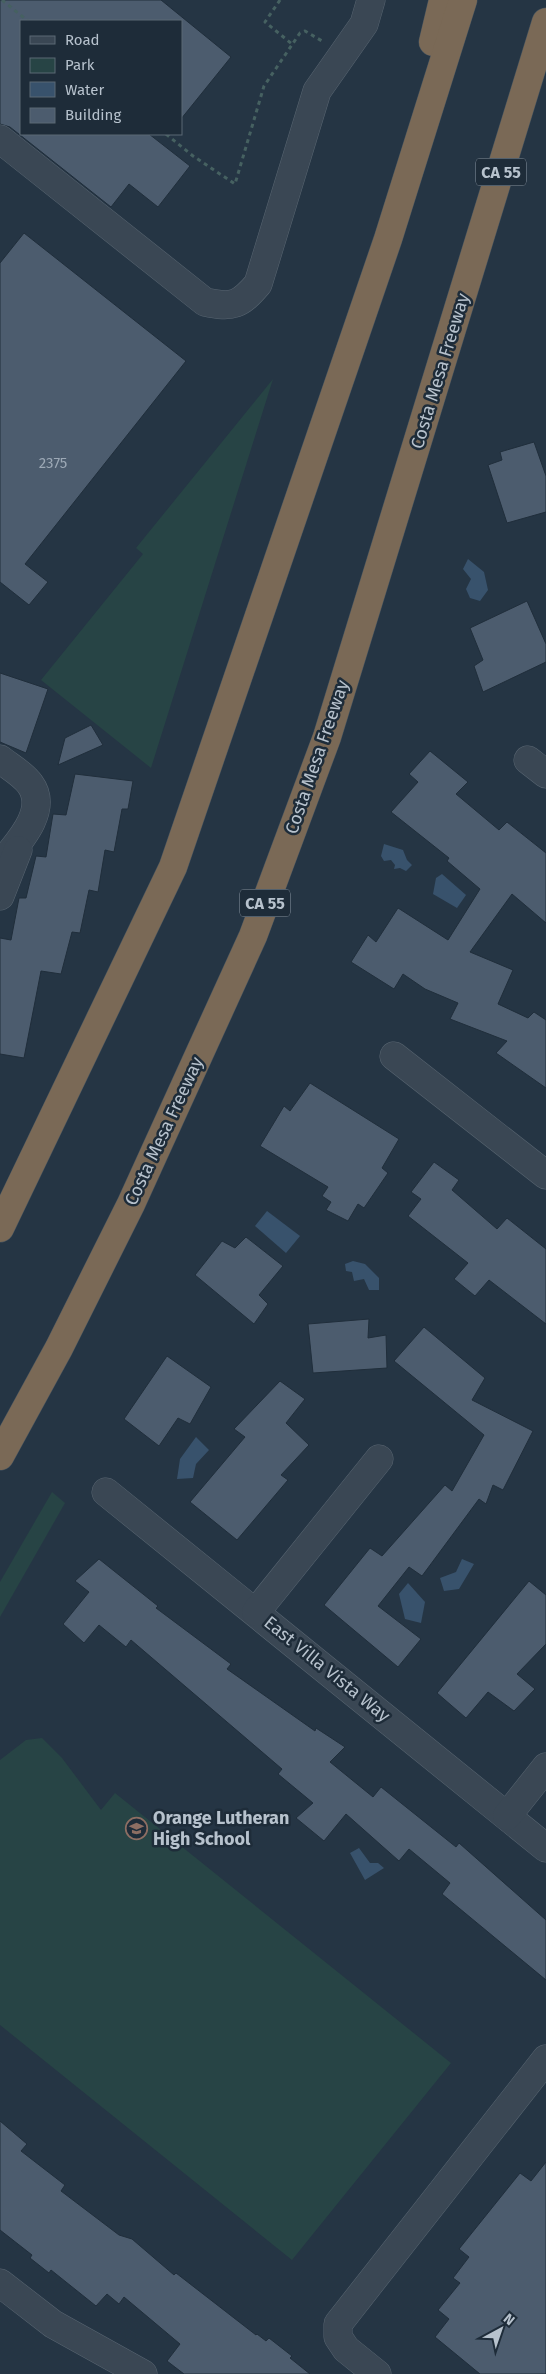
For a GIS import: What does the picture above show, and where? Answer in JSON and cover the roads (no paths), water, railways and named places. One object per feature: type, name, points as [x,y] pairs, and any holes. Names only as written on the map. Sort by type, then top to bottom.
[{"type":"highway","points":[[388,239],[443,0]]},
{"type":"highway","points":[[0,1228],[173,867],[388,239],[463,0]]},
{"type":"highway","name":"Costa Mesa Freeway","points":[[0,1456],[59,1348],[131,1204],[253,936],[327,737],[546,22]]},
{"type":"street","points":[[0,139],[205,302],[224,306],[243,302],[258,284],[316,91],[364,24],[371,0]]},
{"type":"street","points":[[0,759],[29,782],[35,791],[37,802],[0,896]]},
{"type":"street","points":[[0,865],[25,835]]},
{"type":"street","points":[[394,1056],[546,1175]]},
{"type":"street","points":[[256,1612],[379,1459]]},
{"type":"street","name":"East Villa Vista Way","points":[[106,1492],[546,1848]]},
{"type":"street","points":[[507,1816],[546,1766]]},
{"type":"street","points":[[378,2374],[346,2349],[338,2337],[338,2324],[546,2059]]},
{"type":"street","points":[[0,2283],[52,2324],[143,2374]]},
{"type":"water","points":[[468,559],[484,572],[488,590],[480,601],[470,598],[466,589],[471,579],[463,569]]},
{"type":"water","points":[[384,844],[403,850],[407,860],[412,865],[406,871],[400,868],[394,869],[395,865],[391,860],[384,861],[381,856]]},
{"type":"water","points":[[442,874],[466,895],[457,908],[433,894],[436,878]]},
{"type":"water","points":[[267,1211],[300,1236],[286,1253],[255,1226]]},
{"type":"water","points":[[353,1261],[365,1264],[379,1278],[379,1290],[369,1290],[364,1279],[354,1281],[352,1272],[346,1271],[345,1264]]},
{"type":"water","points":[[196,1437],[209,1450],[196,1464],[193,1478],[177,1479],[180,1459]]},
{"type":"water","points":[[462,1559],[474,1564],[459,1589],[444,1591],[440,1578],[456,1572]]},
{"type":"water","points":[[408,1583],[425,1602],[421,1623],[405,1619],[399,1594]]},
{"type":"water","points":[[359,1848],[370,1863],[378,1863],[384,1868],[365,1880],[350,1853]]},
{"type":"place","name":"Orange Lutheran High School","points":[[137,1828]]}]
